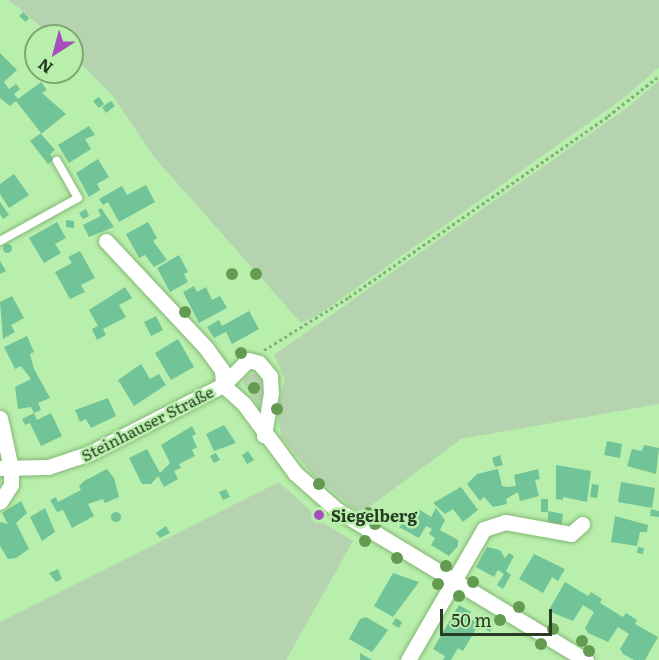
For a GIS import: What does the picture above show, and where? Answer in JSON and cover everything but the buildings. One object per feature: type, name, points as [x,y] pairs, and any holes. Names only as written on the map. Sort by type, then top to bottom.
[{"type":"street","name":"Steinhauser Straße","points":[[106,241],[206,348],[222,370],[223,385],[244,404],[264,435],[295,473],[337,510],[586,660]]},
{"type":"street","name":"Steinhauser Straße","points":[[5,468],[34,469],[72,460],[223,385],[248,360]]},
{"type":"street","points":[[248,360],[259,363],[270,376],[271,393],[264,435]]},
{"type":"street","points":[[0,418],[5,468],[11,485],[0,502]]},
{"type":"street","points":[[408,660],[480,536],[492,525],[505,522],[572,534],[582,524]]},
{"type":"lane","points":[[0,241],[78,198],[57,161]]},
{"type":"path","points":[[248,360],[349,297],[608,116],[659,76]]},
{"type":"green space","points":[[9,0],[659,0],[659,67],[621,100],[321,313],[301,323],[154,157],[113,96],[84,67],[84,24],[38,24]]},
{"type":"green space","points":[[659,81],[659,404],[461,439],[361,513],[347,503],[314,476],[282,438],[277,415],[285,379],[274,355],[627,108]]},
{"type":"green space","points":[[256,373],[264,386],[259,406],[243,383],[245,377]]},
{"type":"green space","points":[[279,482],[325,524],[353,541],[286,660],[0,660],[0,622]]},
{"type":"place","name":"Siegelberg","points":[[319,515]]}]
